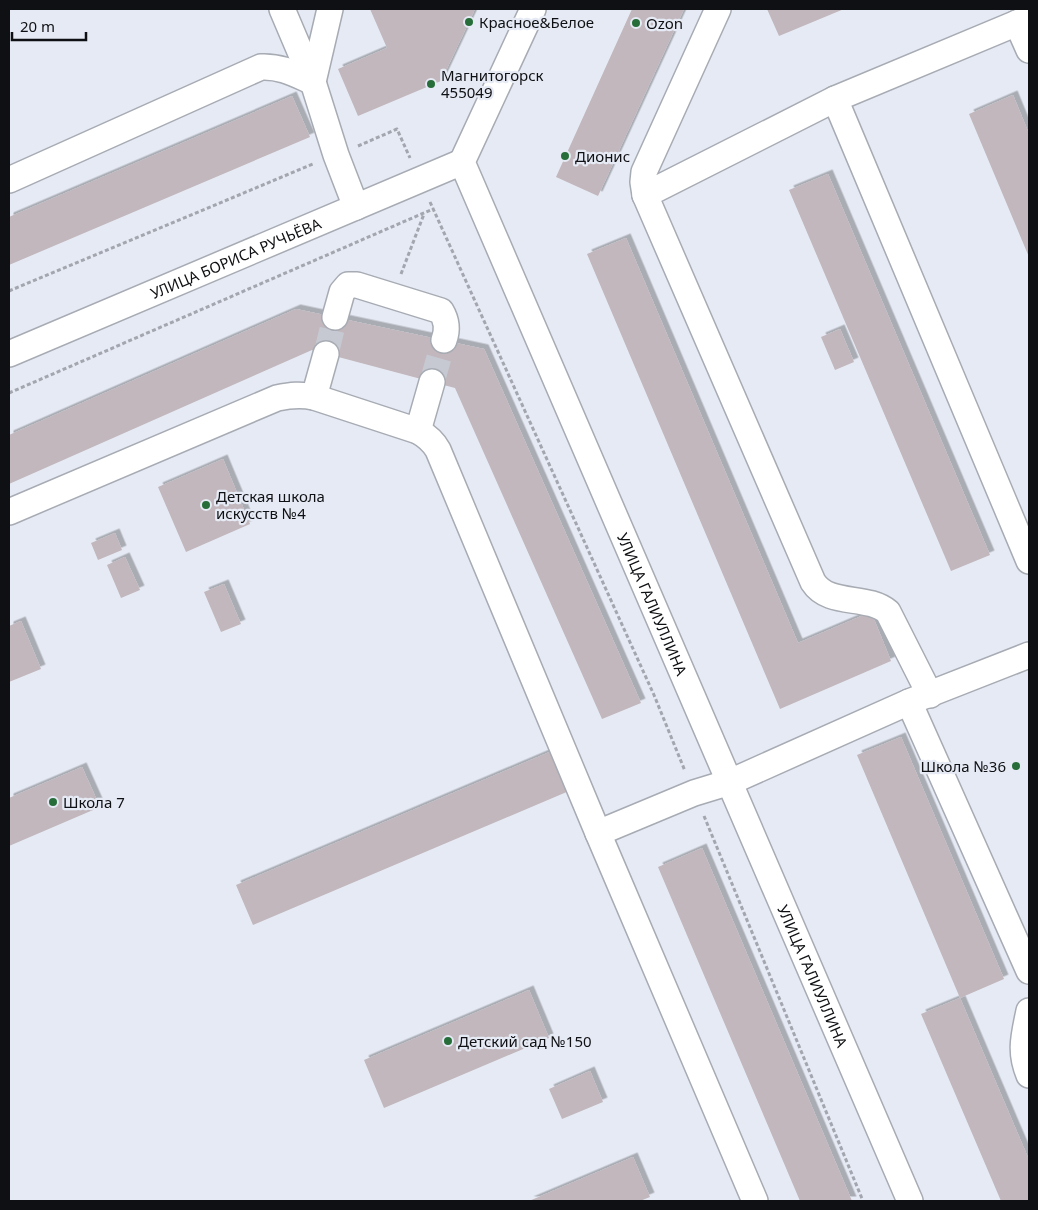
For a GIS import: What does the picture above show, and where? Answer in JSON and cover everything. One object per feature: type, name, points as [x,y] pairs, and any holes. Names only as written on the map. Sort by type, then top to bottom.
[{"type":"street","points":[[282,9],[313,82],[336,155],[356,207]]},
{"type":"street","points":[[313,82],[330,9]]},
{"type":"street","points":[[462,162],[533,9]]},
{"type":"street","points":[[718,9],[644,172],[645,195],[813,582],[822,592],[877,606],[888,612],[919,699],[1029,971]]},
{"type":"street","points":[[645,195],[834,99],[1023,20],[1029,50]]},
{"type":"street","points":[[9,180],[261,67],[283,69],[313,82]]},
{"type":"street","points":[[834,99],[1029,561]]},
{"type":"street","name":"УЛИЦА БОРИСА РУЧЬЁВА","points":[[9,354],[462,162]]},
{"type":"street","name":"УЛИЦА ГАЛИУЛЛИНА","points":[[462,162],[910,1201]]},
{"type":"street","points":[[335,317],[342,292],[348,285],[357,285],[441,310],[446,318],[447,326],[444,340]]},
{"type":"street","points":[[314,397],[326,354]]},
{"type":"street","points":[[418,431],[432,382]]},
{"type":"street","points":[[9,512],[278,398],[296,395],[314,397],[418,431],[433,442],[755,1201]]},
{"type":"street","points":[[598,833],[694,793],[730,782],[919,699],[1029,655]]},
{"type":"street","points":[[1029,1011],[1022,1047],[1022,1054],[1029,1075]]},
{"type":"path","points":[[9,291],[397,129],[654,695],[864,1201]]},
{"type":"path","points":[[9,393],[433,209]]},
{"type":"path","points":[[393,296],[424,213]]},
{"type":"building","points":[[370,9],[475,9],[441,81],[358,116],[338,69],[387,48]]},
{"type":"building","points":[[632,9],[684,9],[598,196],[556,177]]},
{"type":"building","points":[[767,9],[844,9],[779,36]]},
{"type":"building","points":[[1013,95],[1029,134],[1029,257],[969,114]]},
{"type":"building","points":[[292,96],[310,137],[9,265],[9,217]]},
{"type":"building","points":[[828,174],[990,555],[951,571],[789,190]]},
{"type":"building","points":[[626,238],[798,643],[871,612],[891,661],[780,709],[587,254]]},
{"type":"building","points":[[296,309],[484,349],[641,703],[602,719],[455,388],[312,350],[9,484],[9,435]]},
{"type":"building","points":[[840,329],[854,362],[835,370],[821,337]]},
{"type":"building","points":[[223,459],[250,524],[186,552],[158,487]]},
{"type":"building","points":[[115,533],[122,550],[98,560],[91,543]]},
{"type":"building","points":[[125,557],[140,590],[121,598],[107,565]]},
{"type":"building","points":[[224,584],[241,624],[221,632],[204,592]]},
{"type":"building","points":[[21,621],[41,669],[9,682],[9,626]]},
{"type":"building","points":[[901,737],[1004,979],[960,998],[857,755]]},
{"type":"building","points":[[552,751],[569,791],[253,925],[236,885]]},
{"type":"building","name":"Школа 7","points":[[82,767],[100,807],[9,846],[9,798]]},
{"type":"building","points":[[702,848],[852,1201],[800,1201],[658,867]]},
{"type":"building","points":[[529,990],[549,1038],[384,1108],[364,1060]]},
{"type":"building","points":[[960,998],[1029,1160],[1029,1201],[1001,1201],[921,1014]]},
{"type":"building","points":[[590,1071],[603,1102],[562,1119],[549,1089]]},
{"type":"building","points":[[633,1157],[650,1197],[640,1201],[529,1201]]},
{"type":"tunnel","points":[[326,354],[335,317]]},
{"type":"tunnel","points":[[432,382],[444,340]]},
{"type":"place","name":"Красное&Белое","points":[[469,22]]},
{"type":"place","name":"Ozon","points":[[636,23]]},
{"type":"place","name":"Магнитогорск 455049","points":[[431,84]]},
{"type":"place","name":"Дионис","points":[[565,156]]},
{"type":"place","name":"Детская школа искусств №4","points":[[206,505]]},
{"type":"place","name":"Школа №36","points":[[1016,766]]},
{"type":"place","name":"Школа 7","points":[[53,802]]},
{"type":"place","name":"Детский сад №150","points":[[448,1041]]}]
